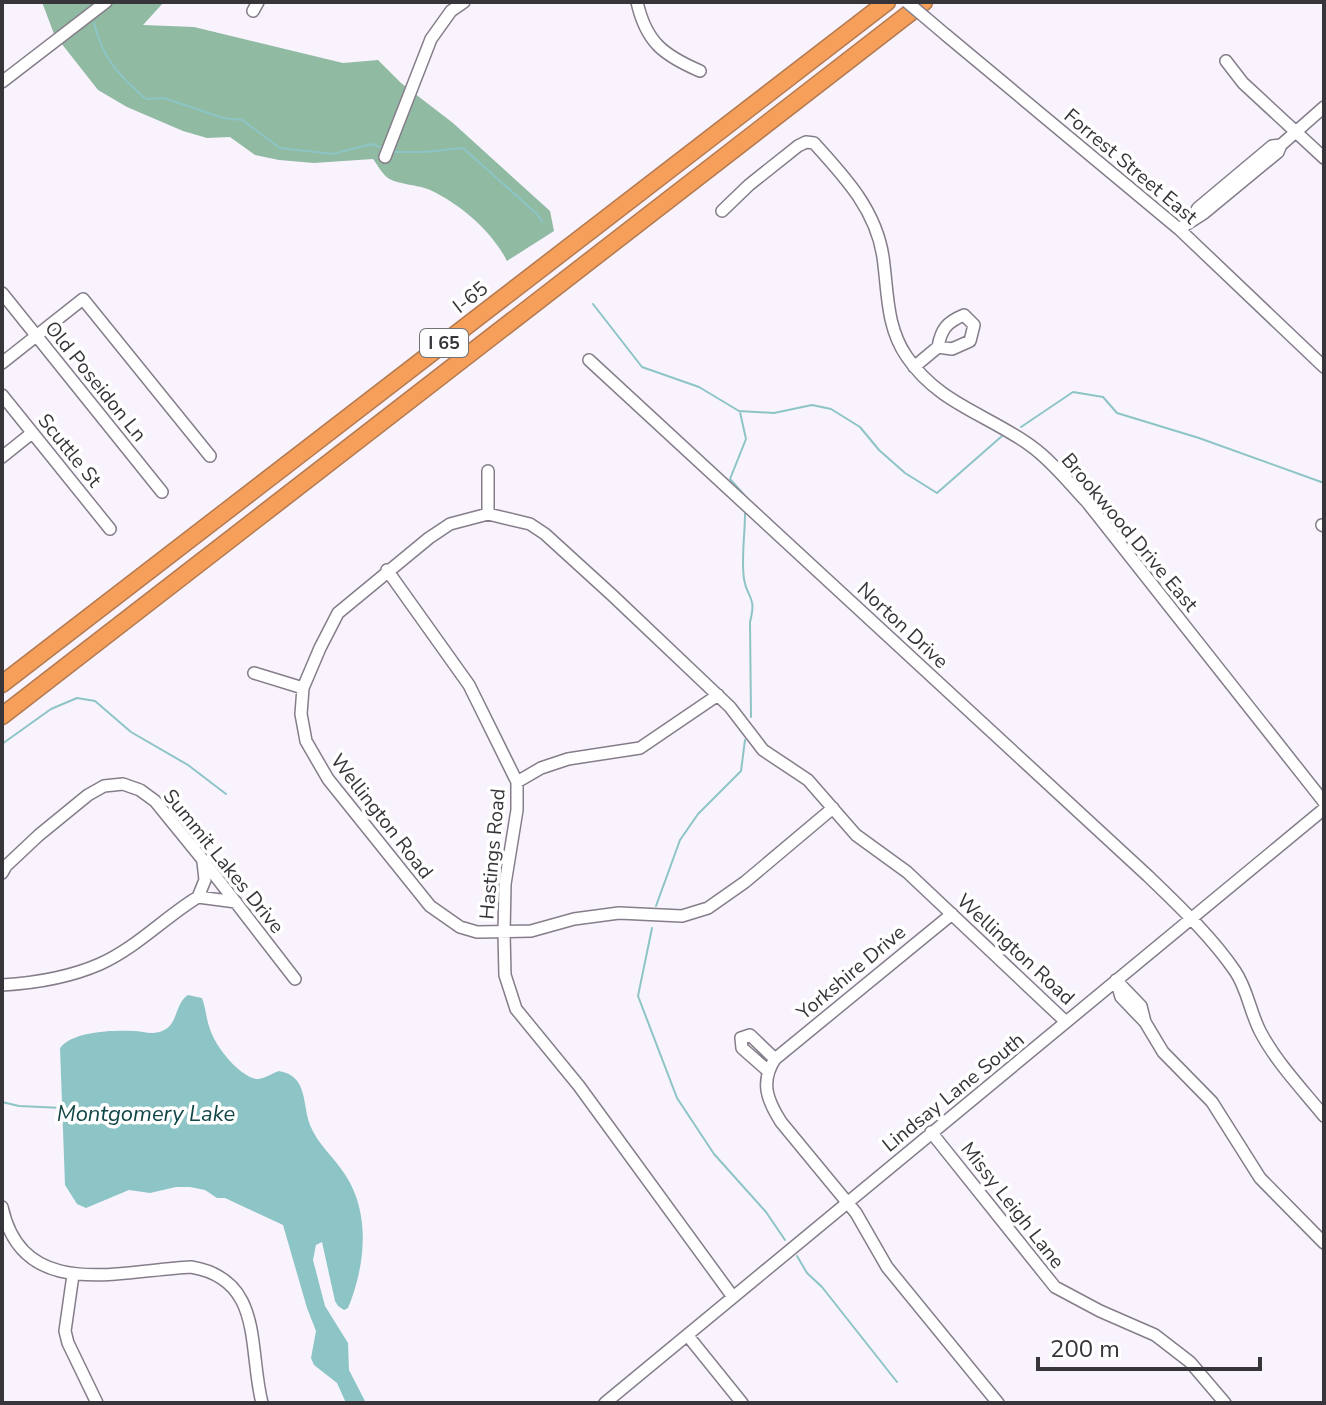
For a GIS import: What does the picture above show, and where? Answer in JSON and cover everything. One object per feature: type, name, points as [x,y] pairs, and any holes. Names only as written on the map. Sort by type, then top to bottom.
[{"type":"highway","name":"I-65","points":[[2,684],[887,2]]},
{"type":"highway","name":"I 65","points":[[2,716],[924,2]]},
{"type":"street","points":[[2,82],[106,2]]},
{"type":"street","points":[[385,157],[431,39],[451,11],[464,2]]},
{"type":"street","points":[[637,2],[653,41],[665,54],[700,71]]},
{"type":"street","name":"Forrest Street East","points":[[907,2],[1179,229],[1324,367]]},
{"type":"street","points":[[1226,61],[1243,83],[1324,158]]},
{"type":"street","points":[[1179,229],[1193,218],[1198,208],[1272,146],[1281,145],[1324,107]]},
{"type":"street","name":"Brookwood Drive East","points":[[722,211],[798,146],[806,142],[814,143],[852,185],[867,210],[883,255],[892,327],[914,367],[930,386],[1031,446],[1056,468],[1087,502],[1324,802]]},
{"type":"street","name":"Old Poseidon Ln","points":[[2,293],[162,492]]},
{"type":"street","points":[[2,363],[83,299],[210,456]]},
{"type":"street","points":[[914,367],[938,347]]},
{"type":"street","name":"Norton Drive","points":[[589,360],[1191,919],[1235,971],[1259,1030],[1273,1053],[1324,1116]]},
{"type":"street","name":"Scuttle St","points":[[2,395],[110,529]]},
{"type":"street","points":[[2,457],[32,433]]},
{"type":"street","points":[[488,471],[488,514]]},
{"type":"street","name":"Wellington Road","points":[[833,808],[745,882],[708,908],[682,916],[619,913],[574,919],[531,931],[477,932],[460,927],[430,906],[328,779],[306,741],[301,714],[303,688],[338,613],[387,570],[450,524],[488,514],[530,524],[545,534],[718,695],[763,750],[808,780],[833,808],[856,835],[887,854],[1066,1022]]},
{"type":"street","name":"Hastings Road","points":[[387,570],[469,685],[517,782],[517,810],[505,884],[505,975],[509,993],[521,1017],[579,1086],[733,1297]]},
{"type":"street","points":[[254,673],[303,688]]},
{"type":"street","points":[[517,782],[541,768],[568,759],[640,748],[718,695]]},
{"type":"street","name":"Summit Lakes Drive","points":[[2,873],[39,835],[88,795],[104,786],[123,784],[140,790],[155,801],[295,979]]},
{"type":"street","name":"Lindsay Lane South","points":[[605,1403],[1324,809]]},
{"type":"street","points":[[2,985],[58,979],[101,964],[198,897],[205,880],[203,860]]},
{"type":"street","points":[[198,897],[236,902]]},
{"type":"street","name":"Yorkshire Drive","points":[[767,1070],[775,1059],[952,914]]},
{"type":"street","points":[[1116,980],[1141,1006],[1145,1022],[1163,1052],[1212,1102],[1260,1178],[1324,1243]]},
{"type":"street","points":[[775,1059],[750,1035],[741,1038],[742,1048],[767,1070],[766,1090],[771,1107],[871,1235],[887,1267],[998,1403]]},
{"type":"street","name":"Missy Leigh Lane","points":[[931,1132],[1055,1287],[1155,1335],[1190,1362],[1225,1403]]},
{"type":"street","points":[[2,1207],[10,1232],[31,1257],[46,1267],[73,1275],[191,1267],[223,1277],[235,1287],[246,1306],[262,1403]]},
{"type":"street","points":[[73,1275],[65,1331],[97,1403]]},
{"type":"street","points":[[688,1336],[742,1403]]},
{"type":"shaded area","points":[[42,2],[164,2],[143,25],[194,27],[343,63],[378,60],[550,211],[554,231],[507,261],[493,239],[464,211],[430,190],[388,178],[373,159],[314,163],[255,155],[230,137],[207,138],[127,107],[98,90],[54,34]]},
{"type":"water","name":"Montgomery Lake","points":[[188,995],[202,998],[213,1036],[228,1059],[242,1072],[256,1079],[279,1071],[295,1078],[313,1132],[342,1169],[354,1191],[363,1241],[358,1276],[348,1308],[344,1310],[335,1301],[322,1242],[316,1245],[313,1260],[325,1306],[348,1343],[349,1370],[366,1403],[346,1403],[337,1383],[314,1365],[311,1358],[316,1331],[283,1225],[225,1198],[190,1187],[150,1193],[129,1190],[86,1208],[77,1204],[65,1185],[60,1048],[74,1038],[94,1033],[160,1032],[169,1027]]},
{"type":"waterway","points":[[94,23],[113,66],[146,99],[164,98],[223,118],[242,120],[280,148],[333,154],[371,144],[383,148]]},
{"type":"waterway","points":[[393,152],[463,148],[542,222]]},
{"type":"waterway","points":[[593,304],[642,367],[699,387],[739,411],[774,413],[812,405],[831,409],[860,427],[879,450],[905,473],[937,493],[1002,436]]},
{"type":"waterway","points":[[1021,427],[1073,392],[1103,397],[1117,413],[1199,438],[1324,483]]},
{"type":"waterway","points":[[740,412],[746,439],[730,479],[747,498]]},
{"type":"waterway","points":[[745,514],[743,571],[752,607],[751,717]]},
{"type":"waterway","points":[[2,744],[51,709],[77,698],[95,701],[131,732],[188,765],[226,794]]},
{"type":"waterway","points":[[656,906],[680,840],[698,814],[741,771],[745,740]]},
{"type":"waterway","points":[[652,928],[638,996],[677,1098],[714,1154],[766,1212],[785,1240]]},
{"type":"waterway","points":[[2,1102],[63,1108]]},
{"type":"waterway","points":[[797,1256],[807,1273],[822,1287],[897,1382]]}]
